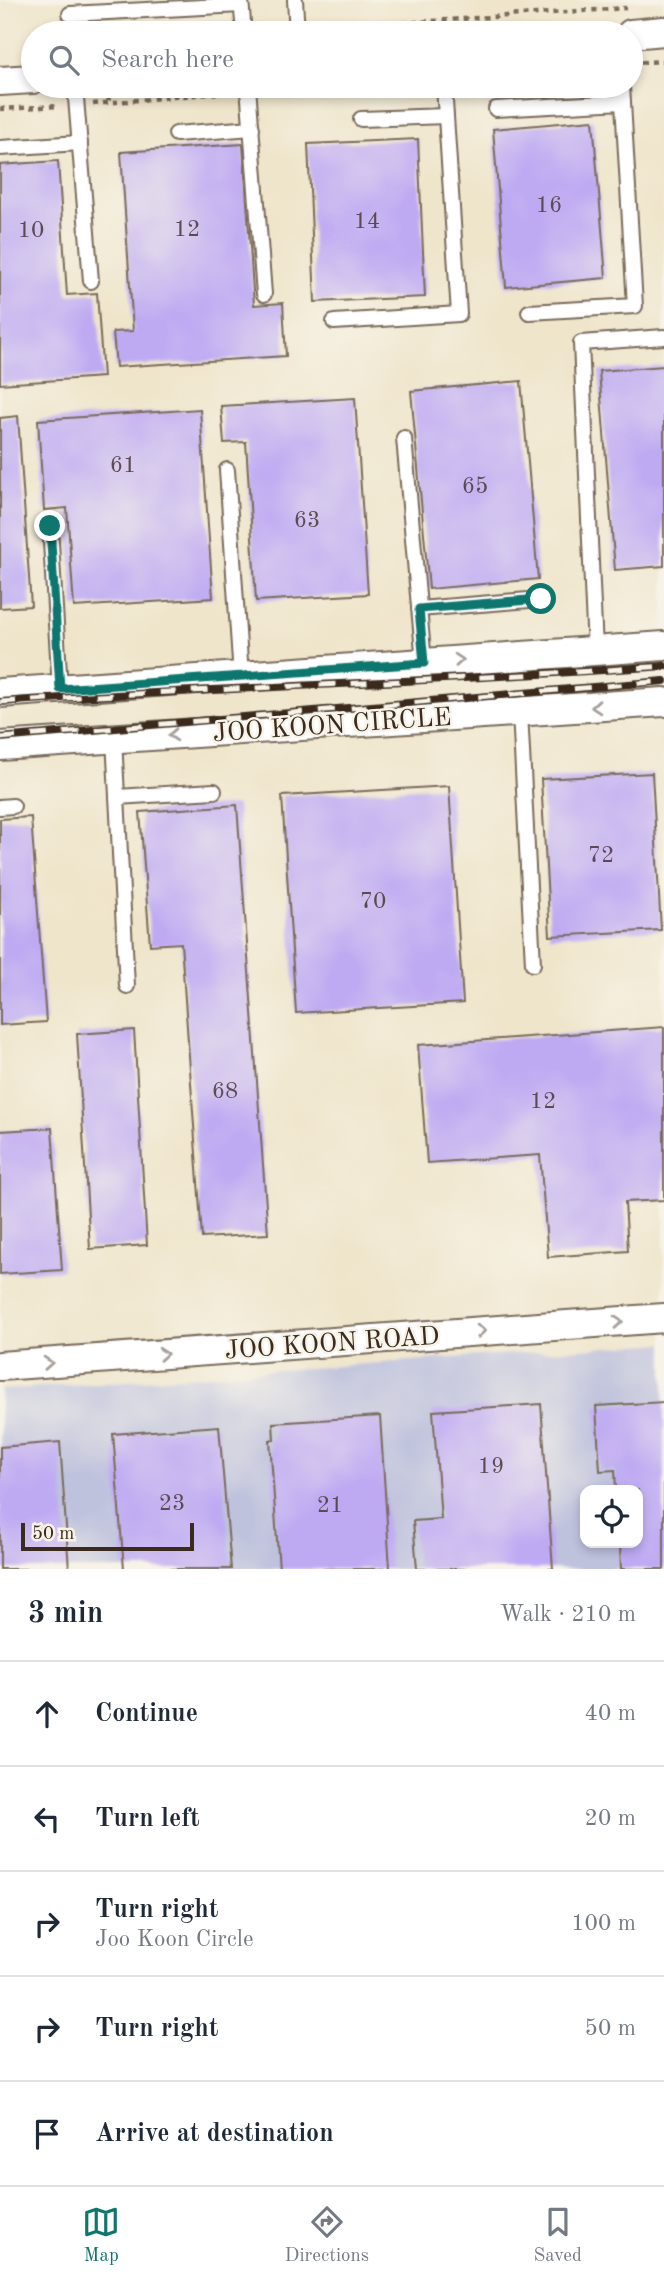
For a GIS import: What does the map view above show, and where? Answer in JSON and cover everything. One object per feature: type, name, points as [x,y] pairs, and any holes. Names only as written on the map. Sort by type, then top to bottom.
[{"type":"street","points":[[643,25],[664,32]]},
{"type":"street","points":[[0,82],[21,80]]},
{"type":"street","name":"JOO KOON CIRCLE","points":[[0,693],[664,646]]},
{"type":"street","name":"JOO KOON CIRCLE","points":[[0,746],[664,702]]},
{"type":"street","name":"JOO KOON ROAD","points":[[0,1366],[664,1318]]},
{"type":"lane","points":[[295,0],[296,21]]},
{"type":"lane","points":[[70,14],[241,3],[243,21]]},
{"type":"lane","points":[[76,98],[91,281]]},
{"type":"lane","points":[[250,98],[264,294]]},
{"type":"lane","points":[[334,322],[459,314],[445,98]]},
{"type":"lane","points":[[529,312],[635,306],[623,98]]},
{"type":"lane","points":[[496,109],[623,102]]},
{"type":"lane","points":[[361,119],[446,116]]},
{"type":"lane","points":[[176,134],[252,128]]},
{"type":"lane","points":[[0,148],[80,143]]},
{"type":"lane","points":[[595,650],[580,343],[664,337]]},
{"type":"lane","points":[[404,438],[424,663]]},
{"type":"lane","points":[[227,470],[241,676]]},
{"type":"lane","points":[[50,526],[60,689]]},
{"type":"lane","points":[[419,609],[541,599]]},
{"type":"lane","points":[[520,712],[533,964]]},
{"type":"lane","points":[[114,739],[127,986]]},
{"type":"lane","points":[[117,797],[214,791]]},
{"type":"path","points":[[643,62],[664,61]]},
{"type":"path","points":[[108,98],[109,102]]},
{"type":"path","points":[[0,109],[149,98]]},
{"type":"shaded area","points":[[664,1343],[664,1569],[0,1569],[0,1390]]},
{"type":"building","points":[[593,120],[606,278],[506,287],[493,129]]},
{"type":"building","points":[[418,139],[425,297],[315,302],[308,144]]},
{"type":"building","points":[[243,144],[254,305],[283,303],[286,356],[116,367],[113,332],[133,331],[121,152]]},
{"type":"building","points":[[58,161],[67,295],[97,293],[103,377],[0,384],[0,165]]},
{"type":"building","points":[[664,366],[664,566],[615,570],[599,371]]},
{"type":"building","points":[[521,381],[538,579],[429,589],[411,391]]},
{"type":"building","points":[[355,398],[368,594],[256,601],[246,442],[224,443],[221,406]]},
{"type":"building","points":[[200,409],[213,598],[74,607],[67,508],[44,510],[38,420]]},
{"type":"building","points":[[18,416],[31,606],[0,608],[0,418]]},
{"type":"building","points":[[652,773],[661,930],[550,936],[541,779]]},
{"type":"building","points":[[449,786],[463,1003],[296,1013],[282,796]]},
{"type":"building","points":[[237,805],[268,1234],[202,1238],[181,943],[150,945],[140,812]]},
{"type":"building","points":[[31,817],[46,1022],[0,1025],[0,819]]},
{"type":"building","points":[[664,1027],[664,1200],[625,1202],[628,1251],[548,1257],[540,1155],[427,1163],[418,1045]]},
{"type":"building","points":[[134,1030],[147,1245],[90,1249],[77,1034]]},
{"type":"building","points":[[52,1128],[62,1270],[0,1274],[0,1131]]},
{"type":"building","points":[[664,1402],[664,1569],[621,1569],[620,1548],[643,1548],[643,1485],[616,1485],[615,1470],[600,1471],[596,1406]]},
{"type":"building","points":[[541,1404],[553,1569],[417,1569],[413,1521],[441,1519],[433,1411]]},
{"type":"building","points":[[380,1416],[390,1569],[279,1569],[270,1440],[274,1440],[273,1423]]},
{"type":"building","points":[[219,1426],[231,1569],[124,1569],[113,1434]]},
{"type":"building","points":[[60,1442],[69,1569],[0,1569],[0,1447]]},
{"type":"railway","points":[[0,702],[664,666]]},
{"type":"railway","points":[[0,738],[664,681]]},
{"type":"route","points":[[50,526],[60,689],[424,663],[419,609],[541,599]]}]
